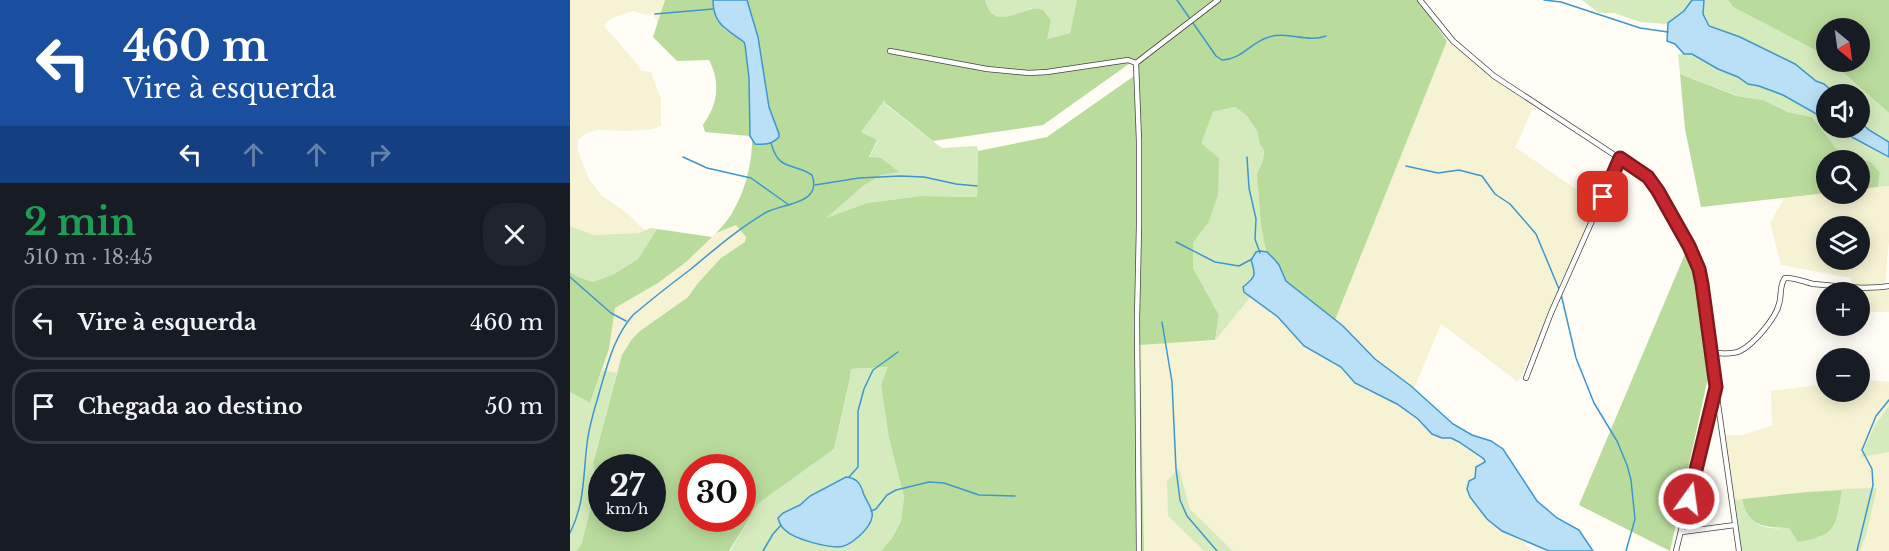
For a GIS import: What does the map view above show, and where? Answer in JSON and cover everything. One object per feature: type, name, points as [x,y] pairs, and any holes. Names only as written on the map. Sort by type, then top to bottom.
[{"type":"street","points":[[1136,63],[1218,0]]},
{"type":"street","points":[[1420,0],[1453,41],[1494,76],[1639,170],[1653,183],[1689,246],[1699,269],[1739,551]]},
{"type":"street","points":[[890,51],[987,69],[1029,73],[1128,60],[1136,63]]},
{"type":"street","points":[[1136,63],[1139,126],[1137,320],[1139,551]]},
{"type":"street","points":[[1526,378],[1551,313],[1620,158]]},
{"type":"street","points":[[1712,353],[1734,353],[1752,343],[1778,309],[1781,285],[1787,277],[1812,284],[1889,286]]},
{"type":"street","points":[[1676,551],[1716,387]]},
{"type":"street","points":[[1682,532],[1735,525]]},
{"type":"shaded area","points":[[570,0],[665,0],[658,23],[652,13],[650,16],[633,11],[610,19],[604,26],[641,71],[651,72],[661,99],[661,126],[630,131],[596,130],[585,134],[578,140],[578,151],[589,179],[601,195],[627,213],[645,231],[639,233],[594,235],[570,226]]},
{"type":"shaded area","points":[[1447,41],[1484,70],[1535,104],[1515,147],[1599,205],[1518,382],[1441,324],[1414,389],[1375,359],[1335,320]]},
{"type":"shaded area","points":[[1889,186],[1889,241],[1885,284],[1889,286],[1889,312],[1870,312],[1870,282],[1852,282],[1851,278],[1781,265],[1770,223],[1784,198],[1816,194],[1816,204],[1870,204],[1870,188]]},
{"type":"shaded area","points":[[736,225],[746,237],[745,242],[721,258],[688,297],[632,339],[617,373],[602,370],[609,349],[615,308],[658,283],[716,233]]},
{"type":"shaded area","points":[[1251,296],[1278,317],[1304,346],[1341,367],[1355,383],[1397,404],[1418,419],[1432,434],[1442,438],[1451,438],[1484,459],[1486,462],[1478,466],[1475,478],[1469,481],[1513,537],[1519,538],[1533,551],[1233,551],[1190,509],[1179,468],[1168,516],[1204,551],[1144,551],[1140,344],[1215,341]]},
{"type":"shaded area","points":[[1870,380],[1889,382],[1889,406],[1874,426],[1862,456],[1889,452],[1889,551],[1860,551],[1866,536],[1876,488],[1807,492],[1734,500],[1725,435],[1743,435],[1772,425],[1771,393],[1769,391],[1816,385],[1816,402],[1870,402]]},
{"type":"green space","points":[[665,0],[713,0],[724,29],[744,42],[749,78],[750,136],[705,132],[703,125],[715,101],[716,85],[713,69],[709,60],[677,61],[653,37]]},
{"type":"green space","points":[[747,0],[985,0],[988,8],[997,16],[1009,16],[1032,9],[1043,10],[1051,21],[1047,39],[1070,33],[1077,0],[1419,0],[1447,41],[1335,320],[1285,281],[1279,265],[1266,251],[1261,227],[1257,174],[1263,160],[1264,150],[1260,145],[1257,131],[1247,116],[1235,107],[1213,112],[1202,144],[1219,158],[1218,195],[1208,223],[1193,243],[1193,268],[1219,315],[1215,340],[1140,345],[1144,551],[881,551],[892,538],[901,521],[904,497],[889,439],[881,385],[888,367],[851,369],[834,449],[759,503],[756,508],[756,454],[678,454],[678,532],[741,532],[729,551],[576,551],[581,545],[588,518],[588,532],[666,532],[666,454],[595,454],[622,355],[632,339],[688,297],[721,258],[745,242],[746,237],[736,225],[716,233],[731,214],[743,191],[750,166],[752,141],[755,144],[768,143],[779,137],[769,107],[758,37]],"holes":[[[1133,61],[1134,76],[1047,137],[978,151],[977,197],[921,196],[867,203],[826,218],[863,186],[881,175],[899,172],[881,158],[869,157],[877,140],[861,132],[885,100],[886,104],[933,141],[1043,125]]]},
{"type":"green space","points":[[985,0],[1078,0],[1070,33],[1047,39],[1031,8],[1010,16],[998,17],[988,8]]},
{"type":"green space","points":[[1582,0],[1692,0],[1684,11],[1666,24],[1640,22],[1614,13],[1599,13]]},
{"type":"green space","points":[[1704,0],[1728,0],[1733,7],[1816,50],[1816,72],[1842,72],[1856,84],[1824,84],[1816,81],[1795,64],[1740,37],[1709,26],[1703,14]]},
{"type":"green space","points":[[1728,0],[1889,0],[1889,113],[1870,96],[1870,84],[1856,84],[1842,72],[1870,72],[1870,18],[1816,18],[1816,50],[1733,7]]},
{"type":"green space","points":[[1678,54],[1692,54],[1748,84],[1783,95],[1816,114],[1816,122],[1812,117],[1788,112],[1763,100],[1738,96],[1680,74]]},
{"type":"green space","points":[[1680,74],[1737,96],[1763,100],[1788,112],[1812,117],[1816,122],[1816,138],[1828,138],[1838,150],[1816,150],[1816,194],[1701,207],[1685,129]]},
{"type":"green space","points":[[1870,96],[1889,113],[1889,142],[1870,131]]},
{"type":"green space","points":[[886,99],[886,105],[942,148],[977,146],[977,197],[921,196],[867,203],[824,219],[863,186],[882,174],[869,158],[877,141],[861,132]]},
{"type":"green space","points":[[1235,107],[1247,116],[1257,131],[1260,145],[1264,150],[1259,169],[1258,186],[1261,227],[1266,251],[1256,252],[1252,260],[1254,275],[1245,285],[1244,291],[1251,296],[1215,341],[1219,315],[1193,268],[1193,243],[1208,223],[1202,140],[1208,120],[1213,112]]},
{"type":"green space","points":[[1828,138],[1854,138],[1889,157],[1889,186],[1878,187],[1880,173],[1870,162],[1870,150],[1838,150]]},
{"type":"green space","points":[[1870,162],[1880,173],[1878,187],[1870,188]]},
{"type":"green space","points":[[570,226],[594,235],[639,233],[651,228],[657,229],[638,259],[614,274],[593,282],[570,272]]},
{"type":"green space","points":[[657,229],[712,237],[686,262],[658,283],[615,308],[609,349],[590,403],[570,392],[570,272],[593,282],[614,274],[638,259]]},
{"type":"green space","points":[[1685,254],[1700,283],[1709,373],[1670,551],[1579,505]]},
{"type":"green space","points":[[889,367],[881,385],[889,439],[904,497],[901,521],[892,538],[881,551],[730,551],[741,532],[756,532],[756,508],[759,503],[834,449],[851,369]],"holes":[[[846,477],[862,489],[865,498],[859,535],[851,540],[833,544],[814,542],[787,532],[800,505],[810,496]]]},
{"type":"green space","points":[[602,370],[617,373],[595,454],[588,454],[588,518],[581,545],[576,551],[570,551],[570,392],[590,403]]},
{"type":"green space","points":[[1889,406],[1889,452],[1861,457],[1874,426]]},
{"type":"green space","points":[[1179,468],[1190,509],[1233,551],[1204,551],[1168,516],[1167,481]]},
{"type":"green space","points":[[1877,488],[1866,536],[1860,551],[1740,551],[1734,500],[1742,499],[1747,514],[1756,523],[1768,528],[1782,528],[1838,513],[1842,489]]},
{"type":"green space","points":[[1842,490],[1835,523],[1829,531],[1798,542],[1789,528],[1765,526],[1753,521],[1748,516],[1742,499],[1807,492]]},
{"type":"water","points":[[713,0],[747,0],[758,37],[769,107],[779,134],[779,137],[771,143],[755,144],[750,136],[749,78],[745,45],[718,20]]},
{"type":"water","points":[[1692,0],[1704,0],[1703,14],[1709,26],[1740,37],[1795,64],[1816,81],[1824,84],[1816,84],[1816,114],[1783,95],[1748,84],[1692,54],[1684,54],[1675,44],[1667,41],[1668,23],[1684,11]]},
{"type":"water","points":[[1870,131],[1889,142],[1889,157],[1854,138],[1870,138]]},
{"type":"water","points":[[1256,252],[1267,252],[1275,260],[1286,281],[1343,326],[1375,359],[1411,386],[1453,424],[1503,449],[1537,501],[1557,518],[1579,530],[1593,551],[1549,551],[1502,531],[1487,519],[1470,497],[1467,489],[1469,481],[1475,478],[1476,467],[1485,462],[1484,459],[1451,438],[1442,438],[1432,434],[1418,419],[1397,404],[1355,383],[1341,367],[1304,346],[1278,317],[1244,292],[1243,287],[1254,275],[1251,260]]},
{"type":"water","points":[[846,477],[853,479],[862,488],[872,514],[868,527],[854,541],[838,547],[826,546],[795,536],[782,527],[778,518],[783,513]]},
{"type":"waterway","points":[[1177,0],[1216,56],[1222,60],[1235,57],[1269,37],[1283,35],[1319,38],[1326,36]]},
{"type":"waterway","points":[[1544,0],[1561,2],[1640,28],[1668,32]]},
{"type":"waterway","points":[[655,14],[713,9]]},
{"type":"waterway","points":[[570,533],[581,500],[592,417],[612,351],[626,323],[647,303],[745,226],[765,213],[799,202],[812,192],[814,185],[812,175],[782,162],[774,152],[771,143]]},
{"type":"waterway","points":[[683,157],[707,168],[751,178],[789,205]]},
{"type":"waterway","points":[[1247,157],[1249,188],[1256,219],[1255,239],[1260,253]]},
{"type":"waterway","points":[[1406,166],[1438,173],[1459,170],[1482,176],[1495,194],[1510,204],[1536,234],[1559,289]]},
{"type":"waterway","points":[[815,185],[859,178],[900,176],[924,177],[977,186]]},
{"type":"waterway","points":[[1176,242],[1215,262],[1239,266],[1252,259]]},
{"type":"waterway","points":[[570,277],[611,313],[626,321]]},
{"type":"waterway","points":[[1561,294],[1576,358],[1594,403],[1617,441],[1631,480],[1635,519],[1626,551]]},
{"type":"waterway","points":[[1162,322],[1172,382],[1176,469],[1180,500],[1187,516],[1217,551]]},
{"type":"waterway","points":[[849,477],[858,467],[858,411],[864,389],[873,370],[898,352]]},
{"type":"waterway","points":[[1857,551],[1873,485],[1872,469],[1862,450],[1876,416],[1889,400]]},
{"type":"waterway","points":[[871,511],[876,509],[887,495],[896,490],[929,482],[944,483],[979,495],[1015,496]]},
{"type":"waterway","points":[[763,551],[781,525]]},
{"type":"route","points":[[1603,197],[1620,158],[1639,170],[1648,177],[1658,191],[1689,246],[1699,269],[1716,387],[1689,499]]}]
